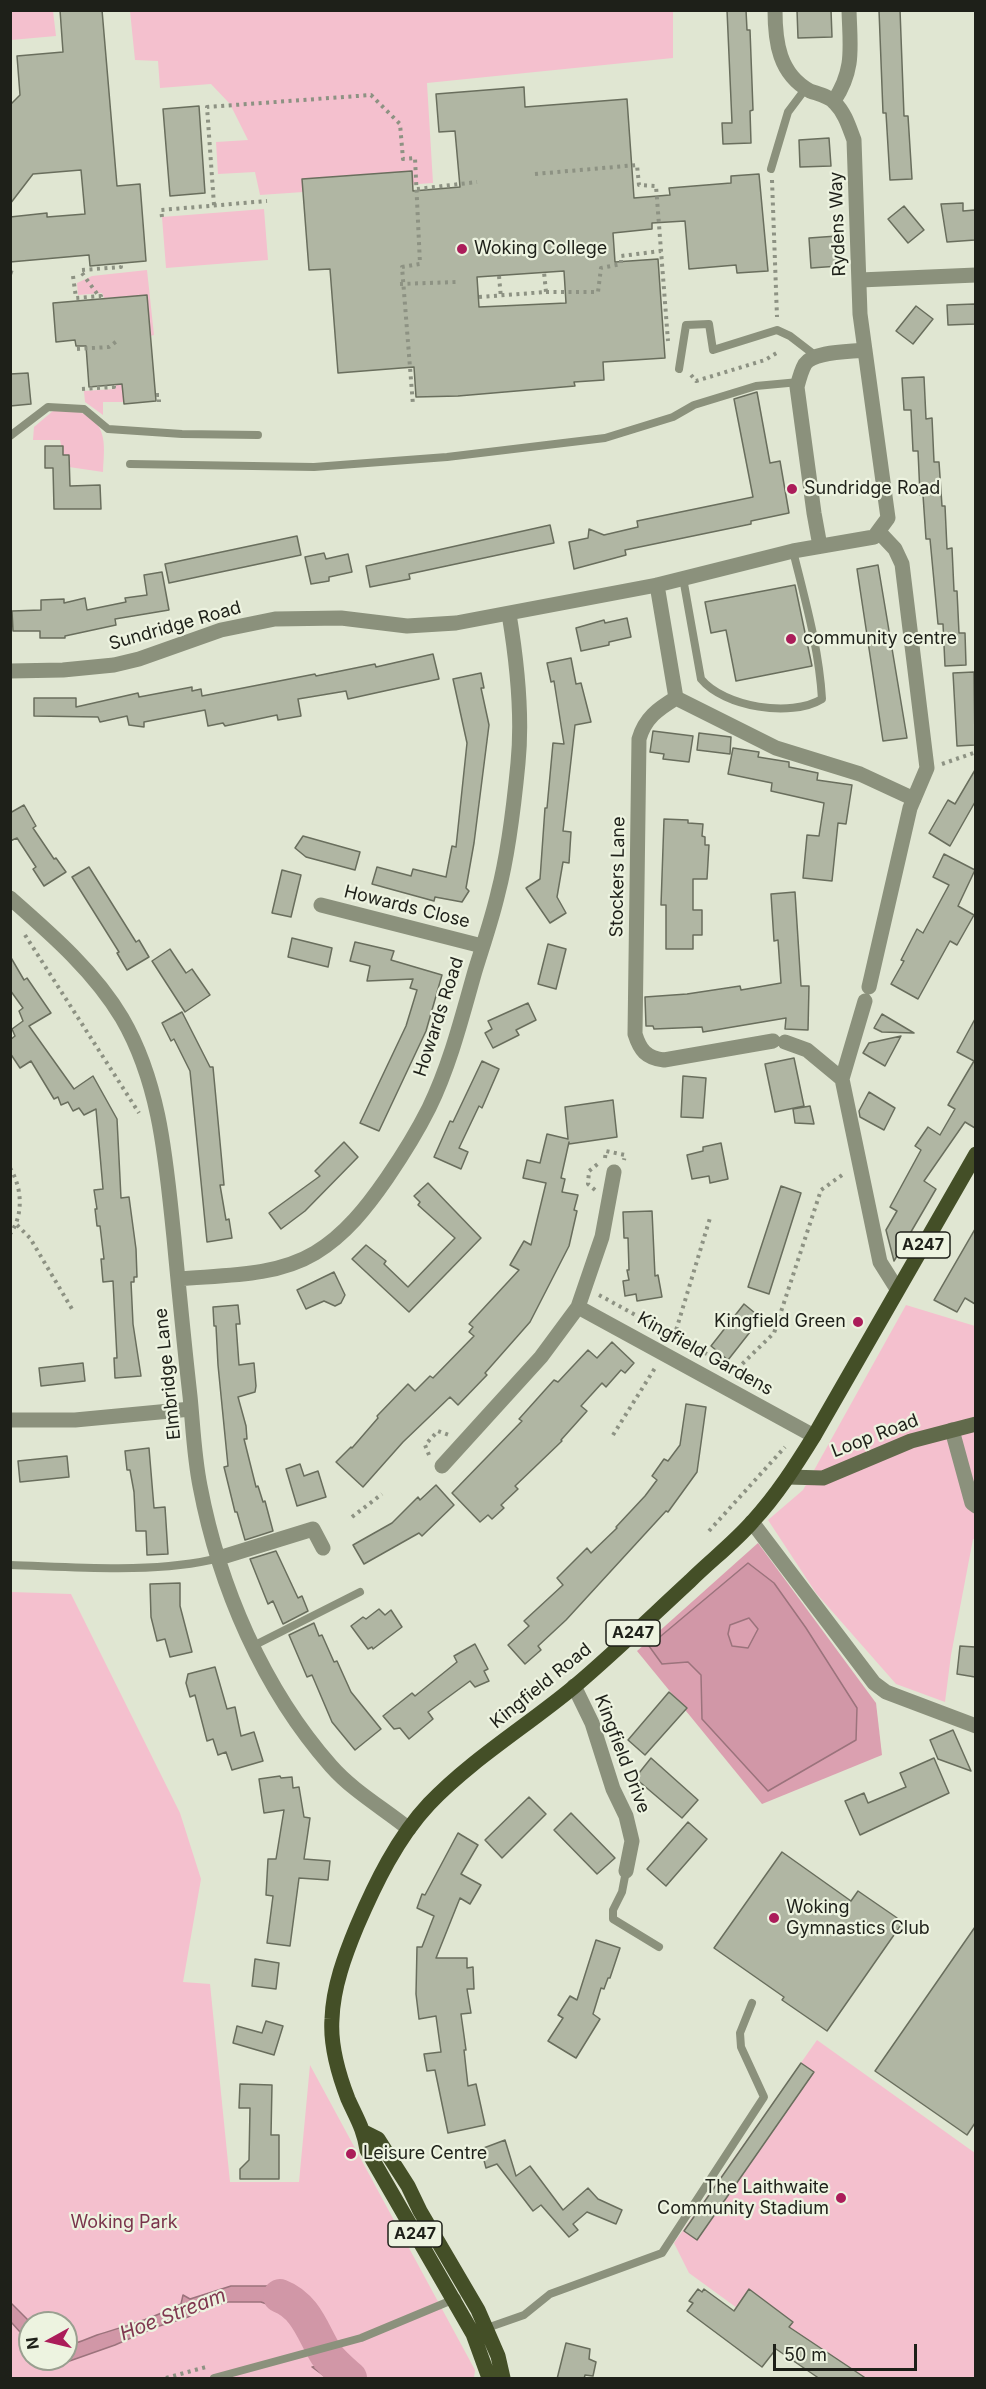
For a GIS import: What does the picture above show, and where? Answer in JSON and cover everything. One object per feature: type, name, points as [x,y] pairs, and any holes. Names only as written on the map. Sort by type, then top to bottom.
[{"type":"main road","name":"Kingfield Road","points":[[489,2379],[461,2295],[408,2186],[378,2139],[364,2132],[348,2099],[338,2070],[332,2042],[332,2016],[336,1991],[351,1942],[383,1871],[409,1829],[428,1806],[448,1785],[574,1686],[752,1522],[788,1477],[814,1436],[975,1154]]},
{"type":"main road","name":"Loop Road","points":[[788,1477],[823,1478],[911,1441],[975,1424]]},
{"type":"main road","name":"Kingfield Road","points":[[461,2295],[488,2328],[503,2379]]},
{"type":"street","points":[[775,10],[775,39],[783,64],[806,88],[834,101],[850,68],[849,10]]},
{"type":"street","name":"Rydens Way","points":[[834,101],[847,119],[854,140],[860,314],[888,518],[879,532]]},
{"type":"street","points":[[860,280],[975,275]]},
{"type":"street","points":[[820,546],[797,387],[806,363],[816,356],[865,350]]},
{"type":"street","points":[[879,532],[895,549],[902,564],[927,768],[914,799],[867,994],[842,1079],[880,1262],[897,1289]]},
{"type":"street","name":"Sundridge Road","points":[[10,671],[63,670],[114,665],[139,659],[221,630],[275,620],[341,618],[398,625],[430,626],[509,614],[657,585],[793,551],[870,539],[879,532]]},
{"type":"street","points":[[657,585],[676,698],[776,748],[860,774],[914,799]]},
{"type":"street","name":"Howards Road","points":[[178,1279],[260,1272],[289,1265],[330,1242],[361,1213],[392,1170],[429,1108],[457,1035],[499,892],[518,762],[518,687],[509,614]]},
{"type":"street","name":"Stockers Lane","points":[[676,698],[650,716],[639,739],[635,1034],[639,1047],[645,1054],[664,1060],[779,1042],[807,1050],[842,1079]]},
{"type":"street","name":"Elmbridge Lane","points":[[10,898],[60,942],[94,979],[122,1018],[148,1077],[161,1127],[200,1486],[229,1590],[253,1646],[284,1702],[331,1767],[353,1787],[409,1829]]},
{"type":"street","name":"Howards Close","points":[[321,906],[482,946]]},
{"type":"street","points":[[435,1464],[542,1358],[578,1306],[602,1237],[618,1169]]},
{"type":"street","name":"Kingfield Gardens","points":[[578,1306],[814,1436]]},
{"type":"street","points":[[10,1420],[75,1420],[191,1409]]},
{"type":"street","points":[[951,1430],[966,1486],[975,1506]]},
{"type":"street","points":[[752,1522],[874,1683],[886,1692],[975,1726]]},
{"type":"street","points":[[219,1558],[313,1529],[323,1548]]},
{"type":"street","name":"Kingfield Drive","points":[[574,1686],[592,1723],[613,1790],[626,1816],[632,1841],[626,1871]]},
{"type":"lane","points":[[771,169],[788,112],[806,88]]},
{"type":"lane","points":[[680,364],[686,325],[709,324],[713,350],[777,330],[790,336],[816,356]]},
{"type":"lane","points":[[130,464],[314,467],[447,457],[604,438],[673,417],[694,405],[756,386],[799,382]]},
{"type":"lane","points":[[10,436],[48,407],[84,409],[108,429],[182,434],[258,435]]},
{"type":"lane","points":[[682,578],[701,679],[709,688],[753,706],[788,708],[812,704],[822,699],[821,680],[812,627],[793,551]]},
{"type":"lane","points":[[10,1565],[144,1567],[205,1562],[219,1558]]},
{"type":"lane","points":[[253,1646],[360,1593]]},
{"type":"lane","points":[[626,1871],[622,1892],[613,1910],[613,1919],[659,1947]]},
{"type":"lane","points":[[473,2334],[524,2315],[550,2294],[662,2253],[764,2097],[741,2047],[740,2033],[752,2003]]},
{"type":"lane","points":[[214,2379],[361,2338],[461,2295]]},
{"type":"path","points":[[214,206],[207,107],[371,95],[400,124],[403,159],[415,158],[420,264],[402,267],[401,283],[413,405]]},
{"type":"path","points":[[536,174],[636,165],[639,185],[656,186],[663,303],[668,342],[680,364],[696,381],[765,360],[780,351]]},
{"type":"path","points":[[771,169],[777,317]]},
{"type":"path","points":[[417,189],[477,182]]},
{"type":"path","points":[[162,217],[161,210],[267,201]]},
{"type":"path","points":[[478,297],[546,292],[598,292],[601,268],[621,264],[621,256],[661,251]]},
{"type":"path","points":[[73,276],[76,298],[100,297],[82,272],[121,267],[120,263]]},
{"type":"path","points":[[544,272],[546,292]]},
{"type":"path","points":[[499,276],[501,297]]},
{"type":"path","points":[[401,283],[456,282]]},
{"type":"path","points":[[77,350],[109,347],[117,341]]},
{"type":"path","points":[[82,389],[114,387],[114,384]]},
{"type":"path","points":[[156,395],[159,395],[159,402]]},
{"type":"path","points":[[927,768],[975,752]]},
{"type":"path","points":[[21,929],[140,1117]]},
{"type":"path","points":[[599,1193],[588,1184],[589,1171],[604,1159],[606,1151],[625,1155],[618,1169]]},
{"type":"path","points":[[10,1168],[17,1181],[20,1211],[17,1225],[10,1234]]},
{"type":"path","points":[[590,1290],[736,1370],[774,1333],[821,1190],[847,1172],[861,1170]]},
{"type":"path","points":[[674,1337],[710,1218]]},
{"type":"path","points":[[17,1225],[30,1238],[72,1309]]},
{"type":"path","points":[[613,1435],[660,1360]]},
{"type":"path","points":[[435,1464],[425,1445],[438,1431],[448,1436],[455,1430]]},
{"type":"path","points":[[709,1531],[785,1447]]},
{"type":"path","points":[[352,1517],[382,1494]]},
{"type":"green space","points":[[11,10],[53,11],[56,36],[11,40]]},
{"type":"green space","points":[[130,11],[673,11],[673,58],[427,83],[433,183],[260,195],[255,172],[218,174],[216,142],[248,140],[230,104],[211,84],[160,88],[158,61],[135,60]]},
{"type":"green space","points":[[264,209],[268,260],[166,268],[162,217]]},
{"type":"green space","points":[[147,270],[154,335],[150,336],[147,295],[104,298],[102,293],[78,295],[77,283],[92,276]]},
{"type":"green space","points":[[116,384],[122,384],[124,402],[103,402],[103,415],[85,402],[84,391],[115,389]]},
{"type":"green space","points":[[54,410],[79,412],[97,424],[101,430],[104,446],[103,472],[69,467],[63,455],[60,440],[33,440],[34,427]]},
{"type":"green space","name":"Kingfield Green","points":[[906,1305],[975,1326],[975,1539],[973,1539],[951,1655],[945,1702],[896,1684],[816,1593],[768,1520],[803,1490]]},
{"type":"green space","name":"Woking Park","points":[[11,1592],[71,1594],[180,1813],[201,1879],[183,1982],[210,1984],[230,2182],[299,2182],[310,2065],[475,2370],[474,2378],[11,2378]]},
{"type":"green space","name":"The Laithwaite Community Stadium","points":[[817,2040],[975,2153],[975,2378],[833,2378],[689,2273],[674,2243]]},
{"type":"shaded area","points":[[758,1543],[876,1703],[882,1755],[762,1804],[637,1651]]},
{"type":"water","points":[[748,1563],[774,1583],[857,1708],[856,1740],[768,1791],[702,1719],[701,1675],[688,1662],[662,1664],[649,1646]],"holes":[[[749,1618],[758,1629],[748,1648],[732,1646],[728,1634],[730,1625]]]},
{"type":"water","points":[[231,2286],[279,2286],[296,2295],[317,2325],[298,2329],[281,2309],[261,2302],[228,2302],[208,2307],[188,2317],[156,2327],[78,2358],[78,2342],[161,2313],[181,2304],[183,2295],[190,2299]]},
{"type":"water","points":[[11,2303],[19,2311],[18,2330],[11,2322]]},
{"type":"water","points":[[341,2362],[363,2378],[327,2378],[312,2367]]},
{"type":"building","points":[[60,10],[102,10],[117,186],[140,184],[146,261],[90,266],[89,255],[10,262],[10,217],[47,213],[47,217],[85,214],[81,170],[33,174],[10,204],[10,105],[20,95],[17,56],[63,52]]},
{"type":"building","points":[[727,10],[746,10],[747,30],[750,30],[753,110],[750,111],[751,143],[723,144],[722,123],[732,123]]},
{"type":"building","points":[[797,10],[831,10],[832,37],[798,38]]},
{"type":"building","points":[[879,10],[900,10],[904,116],[908,116],[912,179],[890,180],[886,113],[883,113]]},
{"type":"building","points":[[524,87],[525,107],[627,99],[634,198],[670,195],[669,188],[731,183],[731,176],[759,174],[768,271],[737,273],[736,265],[689,269],[685,221],[652,223],[652,229],[613,233],[615,262],[658,259],[665,358],[603,362],[604,380],[574,382],[575,386],[458,396],[416,397],[414,367],[338,373],[330,269],[309,270],[302,179],[412,171],[413,191],[460,187],[455,131],[439,132],[436,94]],"holes":[[[564,271],[566,303],[479,307],[477,277]]]},
{"type":"building","points":[[199,106],[205,193],[170,196],[163,109]]},
{"type":"building","points":[[829,138],[831,166],[800,167],[799,140]]},
{"type":"building","points":[[963,203],[963,211],[975,210],[975,240],[947,242],[941,204]]},
{"type":"building","points":[[904,206],[924,230],[908,243],[888,219]]},
{"type":"building","points":[[837,236],[839,266],[811,268],[809,238]]},
{"type":"building","points":[[147,295],[156,401],[124,404],[122,384],[89,387],[86,346],[76,346],[75,340],[56,342],[53,303]]},
{"type":"building","points":[[975,304],[975,324],[948,325],[947,305]]},
{"type":"building","points":[[916,306],[933,319],[913,344],[896,331]]},
{"type":"building","points":[[28,373],[31,404],[10,406],[10,374]]},
{"type":"building","points":[[924,377],[926,419],[932,418],[934,462],[939,462],[942,506],[945,506],[947,549],[952,548],[959,633],[965,633],[966,665],[945,666],[943,624],[938,624],[930,539],[926,539],[923,495],[920,495],[918,451],[913,451],[911,410],[904,410],[902,378]]},
{"type":"building","points":[[757,392],[770,463],[780,461],[789,513],[751,521],[751,524],[625,550],[626,555],[574,569],[569,542],[588,538],[589,529],[604,535],[638,527],[637,521],[753,497],[734,399]]},
{"type":"building","points":[[45,446],[63,446],[63,455],[69,455],[70,486],[100,485],[101,509],[54,509],[53,468],[45,468]]},
{"type":"building","points":[[550,525],[554,543],[409,574],[410,579],[370,587],[366,566]]},
{"type":"building","points":[[297,536],[301,555],[169,583],[165,564]]},
{"type":"building","points":[[324,553],[326,559],[348,554],[352,572],[329,577],[329,581],[311,584],[305,557]]},
{"type":"building","points":[[878,565],[907,738],[883,741],[857,569]]},
{"type":"building","points":[[162,572],[169,610],[115,619],[116,625],[65,636],[65,638],[40,638],[40,631],[13,631],[12,611],[41,610],[41,600],[64,599],[64,603],[85,598],[87,610],[126,602],[125,598],[147,595],[144,575]]},
{"type":"building","name":"community centre","points":[[795,585],[812,666],[736,681],[726,630],[711,633],[705,602]]},
{"type":"building","points":[[627,618],[631,637],[581,651],[576,628],[604,620],[605,623]]},
{"type":"building","points":[[433,654],[439,679],[348,699],[346,691],[298,699],[301,716],[278,720],[277,715],[225,726],[223,723],[208,726],[205,710],[144,722],[144,727],[129,725],[127,716],[100,722],[98,717],[34,716],[34,698],[76,698],[76,707],[138,693],[139,697],[192,687],[192,691],[201,689],[202,696],[375,664],[376,667]]},
{"type":"building","points":[[571,658],[576,684],[581,683],[591,722],[575,725],[563,831],[571,832],[569,863],[563,862],[557,897],[566,913],[550,923],[526,888],[540,879],[553,743],[564,744],[554,681],[551,682],[547,663]]},
{"type":"building","points":[[974,672],[975,745],[957,746],[953,673]]},
{"type":"building","points":[[481,673],[484,688],[481,688],[489,725],[466,888],[469,891],[462,902],[435,897],[434,901],[372,884],[377,867],[411,876],[413,869],[446,877],[452,846],[456,847],[467,743],[453,679]]},
{"type":"building","points":[[653,731],[693,736],[689,762],[663,759],[664,754],[650,752]]},
{"type":"building","points":[[699,733],[731,737],[730,754],[697,750]]},
{"type":"building","points":[[733,748],[759,752],[758,757],[789,762],[789,767],[818,773],[817,780],[852,785],[846,824],[838,823],[832,881],[803,878],[807,835],[819,836],[824,803],[771,791],[772,783],[728,774]]},
{"type":"building","points":[[975,770],[975,802],[950,846],[929,833],[948,800],[955,804]]},
{"type":"building","points":[[24,805],[36,826],[33,828],[54,859],[56,858],[66,872],[44,886],[33,869],[36,867],[17,838],[10,841],[10,813]]},
{"type":"building","points":[[664,819],[688,820],[688,823],[703,824],[702,836],[705,837],[705,845],[709,845],[707,879],[693,879],[693,910],[702,910],[702,935],[693,935],[693,949],[666,949],[666,905],[661,905]]},
{"type":"building","points":[[303,836],[360,852],[355,870],[306,857],[295,848]]},
{"type":"building","points":[[944,854],[975,870],[958,906],[974,915],[957,945],[950,941],[918,999],[891,984],[904,961],[901,960],[917,929],[923,933],[949,885],[933,877]]},
{"type":"building","points":[[89,867],[136,942],[139,940],[149,957],[127,970],[117,953],[119,952],[72,877]]},
{"type":"building","points":[[282,870],[301,875],[291,917],[272,913]]},
{"type":"building","points":[[795,892],[801,986],[809,986],[808,1030],[785,1029],[786,1018],[703,1032],[702,1027],[654,1029],[653,1026],[646,1026],[645,997],[687,994],[740,986],[741,990],[781,983],[778,940],[774,941],[771,894]]},
{"type":"building","points":[[292,938],[332,948],[328,967],[288,957]]},
{"type":"building","points":[[355,942],[394,951],[391,960],[442,975],[426,1031],[379,1131],[360,1123],[406,1026],[417,990],[410,988],[413,979],[367,981],[370,966],[350,961]]},
{"type":"building","points":[[548,944],[566,949],[556,989],[538,984]]},
{"type":"building","points":[[170,949],[186,973],[192,969],[210,995],[185,1012],[152,961]]},
{"type":"building","points":[[10,956],[24,980],[27,978],[51,1013],[29,1026],[74,1089],[93,1076],[117,1119],[121,1198],[129,1197],[136,1249],[137,1277],[134,1277],[134,1282],[131,1282],[133,1324],[141,1376],[115,1378],[114,1358],[117,1358],[113,1281],[103,1282],[101,1259],[104,1259],[100,1226],[97,1226],[95,1209],[97,1209],[94,1190],[103,1189],[96,1109],[84,1115],[79,1108],[73,1111],[68,1102],[61,1105],[58,1097],[54,1099],[31,1061],[20,1068],[10,1053],[10,1040],[15,1036],[12,1029],[23,1021],[19,1011],[23,1008],[10,990]]},
{"type":"building","points":[[528,1003],[536,1020],[516,1030],[519,1035],[493,1048],[485,1033],[492,1029],[488,1021]]},
{"type":"building","points":[[182,1012],[210,1067],[213,1067],[224,1185],[220,1185],[226,1220],[229,1219],[232,1238],[207,1242],[190,1071],[174,1039],[171,1041],[162,1023]]},
{"type":"building","points":[[882,1014],[914,1033],[882,1032],[874,1028]]},
{"type":"building","points":[[975,1019],[975,1128],[965,1122],[924,1181],[936,1189],[894,1261],[886,1230],[897,1211],[890,1207],[921,1150],[915,1146],[928,1127],[940,1135],[955,1109],[948,1105],[974,1061],[957,1052]]},
{"type":"building","points":[[901,1036],[885,1066],[863,1053],[869,1043]]},
{"type":"building","points":[[794,1058],[804,1106],[775,1112],[765,1064]]},
{"type":"building","points":[[482,1061],[499,1069],[482,1108],[479,1106],[459,1148],[468,1152],[461,1169],[434,1157]]},
{"type":"building","points":[[683,1076],[706,1078],[703,1118],[681,1117]]},
{"type":"building","points":[[869,1092],[895,1108],[884,1130],[860,1117],[859,1111]]},
{"type":"building","points":[[613,1100],[617,1137],[569,1144],[569,1142],[561,1178],[565,1179],[562,1192],[578,1195],[574,1210],[577,1211],[569,1246],[530,1322],[485,1373],[487,1375],[458,1405],[450,1397],[403,1442],[363,1487],[336,1462],[352,1448],[378,1418],[377,1416],[408,1384],[415,1391],[430,1376],[433,1378],[474,1336],[469,1332],[473,1327],[469,1324],[519,1270],[510,1265],[524,1241],[531,1245],[546,1183],[523,1178],[527,1160],[540,1163],[547,1134],[568,1139],[565,1107]]},
{"type":"building","points":[[810,1106],[814,1124],[795,1123],[793,1109]]},
{"type":"building","points":[[344,1142],[358,1157],[305,1211],[281,1229],[269,1213],[320,1176],[315,1171]]},
{"type":"building","points":[[721,1143],[728,1179],[710,1183],[709,1176],[692,1179],[687,1155],[703,1151],[703,1147]]},
{"type":"building","points":[[428,1183],[481,1238],[409,1312],[352,1259],[366,1245],[386,1261],[384,1264],[408,1287],[455,1238],[418,1205],[420,1202],[414,1196]]},
{"type":"building","points":[[781,1186],[801,1193],[769,1294],[748,1287]]},
{"type":"building","points":[[652,1211],[655,1276],[658,1275],[662,1297],[637,1301],[636,1294],[625,1296],[623,1281],[629,1280],[627,1270],[629,1270],[628,1238],[624,1238],[623,1212]]},
{"type":"building","points":[[975,1229],[975,1304],[965,1298],[957,1312],[934,1300]]},
{"type":"building","points":[[334,1272],[345,1295],[341,1303],[335,1306],[324,1301],[306,1309],[297,1290]]},
{"type":"building","points":[[744,1304],[761,1318],[728,1360],[711,1346]]},
{"type":"building","points":[[238,1305],[240,1324],[236,1324],[239,1365],[254,1363],[256,1386],[255,1392],[238,1397],[246,1426],[247,1439],[244,1439],[256,1487],[258,1486],[263,1502],[265,1501],[273,1531],[245,1540],[237,1512],[235,1512],[224,1467],[228,1466],[213,1307]]},
{"type":"building","points":[[612,1342],[634,1363],[625,1373],[621,1370],[606,1387],[602,1383],[581,1406],[587,1411],[562,1441],[515,1486],[518,1489],[501,1505],[504,1508],[492,1519],[488,1515],[480,1522],[452,1493],[522,1421],[519,1419],[554,1380],[558,1382],[588,1350],[597,1358]]},
{"type":"building","points":[[83,1363],[85,1381],[41,1386],[39,1368]]},
{"type":"building","points":[[686,1404],[706,1407],[697,1472],[668,1512],[666,1511],[566,1620],[538,1646],[541,1650],[525,1664],[508,1645],[529,1626],[524,1621],[563,1585],[557,1578],[587,1548],[591,1553],[617,1528],[657,1480],[652,1476],[664,1459],[668,1461],[680,1445]]},
{"type":"building","points":[[149,1448],[154,1508],[165,1507],[168,1554],[147,1555],[146,1531],[136,1531],[134,1492],[130,1470],[127,1470],[125,1451]]},
{"type":"building","points":[[67,1456],[69,1477],[20,1482],[18,1461]]},
{"type":"building","points":[[300,1464],[304,1476],[318,1471],[326,1497],[297,1506],[286,1469]]},
{"type":"building","points":[[436,1485],[454,1505],[422,1536],[419,1533],[364,1564],[353,1545],[392,1523],[418,1497],[420,1500]]},
{"type":"building","points":[[276,1551],[298,1598],[302,1596],[308,1611],[283,1624],[273,1601],[268,1604],[250,1559]]},
{"type":"building","points":[[180,1583],[180,1606],[192,1652],[170,1657],[165,1639],[157,1641],[151,1617],[150,1584]]},
{"type":"building","points":[[379,1609],[385,1615],[391,1610],[402,1627],[373,1649],[372,1647],[368,1649],[351,1626],[363,1617],[366,1619]]},
{"type":"building","points":[[314,1623],[334,1662],[337,1661],[351,1692],[381,1729],[355,1750],[332,1722],[312,1675],[307,1677],[289,1635]]},
{"type":"building","points":[[475,1644],[488,1669],[484,1671],[489,1681],[475,1687],[470,1681],[428,1712],[433,1719],[409,1739],[400,1728],[394,1729],[383,1716],[412,1693],[415,1696],[457,1662],[454,1656]]},
{"type":"building","points":[[960,1646],[975,1647],[975,1677],[957,1674]]},
{"type":"building","points":[[215,1667],[227,1709],[235,1707],[241,1736],[254,1732],[263,1761],[232,1770],[226,1752],[218,1755],[213,1739],[207,1741],[195,1695],[190,1697],[186,1683],[188,1674]]},
{"type":"building","points":[[669,1692],[687,1708],[645,1755],[628,1740]]},
{"type":"building","points":[[953,1730],[971,1771],[938,1759],[930,1740]]},
{"type":"building","points":[[651,1758],[698,1800],[682,1818],[635,1778]]},
{"type":"building","points":[[934,1758],[949,1793],[860,1835],[845,1801],[864,1793],[868,1803],[906,1787],[900,1773]]},
{"type":"building","points":[[280,1776],[281,1778],[292,1777],[293,1788],[299,1787],[304,1817],[310,1818],[304,1859],[330,1861],[328,1880],[299,1878],[290,1946],[267,1943],[273,1896],[266,1895],[268,1859],[276,1859],[284,1810],[264,1813],[259,1779]]},
{"type":"building","points":[[529,1797],[546,1814],[502,1858],[485,1840]]},
{"type":"building","points":[[571,1813],[615,1858],[597,1874],[554,1830]]},
{"type":"building","points":[[688,1822],[707,1839],[666,1886],[647,1869]]},
{"type":"building","points":[[458,1833],[478,1845],[461,1874],[481,1885],[470,1904],[460,1898],[436,1958],[467,1958],[467,1968],[473,1967],[474,1989],[467,1989],[471,2013],[461,2014],[468,2086],[476,2084],[485,2125],[448,2133],[435,2070],[427,2071],[424,2054],[441,2052],[436,2016],[419,2019],[416,1994],[417,1947],[422,1947],[434,1916],[417,1908],[422,1894],[425,1895]]},
{"type":"building","points":[[782,1852],[851,1901],[858,1891],[903,1922],[827,2031],[782,2000],[784,1997],[714,1948]]},
{"type":"building","points":[[975,1927],[975,2123],[967,2135],[875,2071]]},
{"type":"building","points":[[596,1940],[620,1948],[610,1978],[604,1989],[601,1988],[593,2014],[600,2019],[576,2058],[548,2041],[563,2018],[558,2015],[570,1996],[577,2000]]},
{"type":"building","points":[[255,1959],[279,1963],[276,1989],[252,1986]]},
{"type":"building","points":[[266,2021],[283,2026],[274,2055],[233,2043],[237,2026],[262,2033]]},
{"type":"building","points":[[801,2063],[814,2072],[697,2240],[684,2231]]},
{"type":"building","points":[[240,2084],[272,2085],[271,2135],[279,2135],[279,2179],[240,2179],[240,2169],[249,2160],[250,2108],[239,2108]]},
{"type":"building","points":[[505,2140],[516,2176],[530,2166],[563,2210],[588,2188],[598,2199],[622,2210],[616,2224],[587,2212],[573,2224],[578,2230],[569,2237],[541,2205],[533,2211],[497,2164],[486,2168],[481,2149]]},
{"type":"building","points":[[698,2289],[702,2292],[704,2289],[734,2311],[749,2289],[793,2322],[789,2327],[867,2379],[820,2379],[776,2349],[762,2367],[687,2311],[693,2303],[689,2301]]},
{"type":"building","points":[[566,2343],[590,2349],[589,2359],[596,2362],[593,2376],[585,2375],[584,2379],[557,2379]]},
{"type":"waterway","name":"Hoe Stream","points":[[280,2296],[303,2313],[328,2357],[350,2378]]},
{"type":"place","name":"Woking College","points":[[462,249]]},
{"type":"place","name":"Sundridge Road","points":[[792,489]]},
{"type":"place","name":"community centre","points":[[791,639]]},
{"type":"place","name":"Kingfield Green","points":[[858,1322]]},
{"type":"place","name":"Woking Gymnastics Club","points":[[774,1918]]},
{"type":"place","name":"Leisure Centre","points":[[351,2154]]},
{"type":"place","name":"The Laithwaite Community Stadium","points":[[841,2198]]}]
